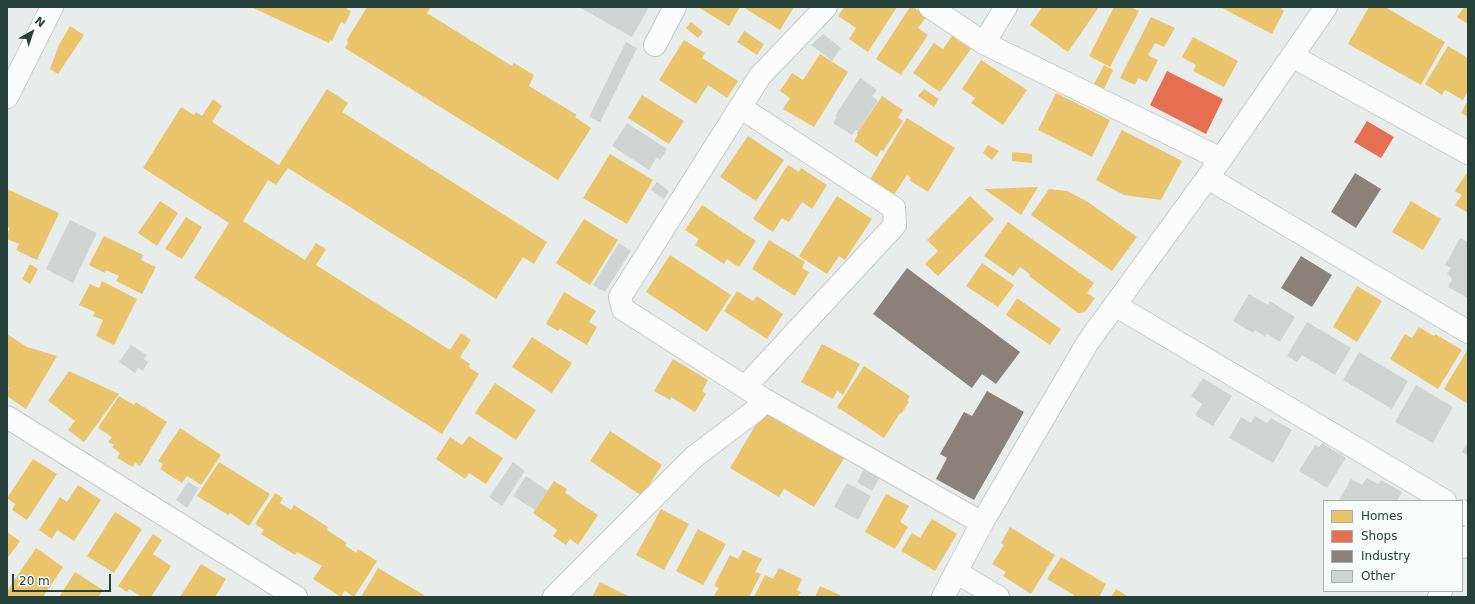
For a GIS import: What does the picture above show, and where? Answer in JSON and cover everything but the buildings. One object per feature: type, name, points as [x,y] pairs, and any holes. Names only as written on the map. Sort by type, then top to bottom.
[{"type":"street","points":[[7,97],[52,7]]},
{"type":"street","points":[[655,45],[675,7]]},
{"type":"street","points":[[826,7],[760,76],[620,297],[623,310],[764,400],[982,523]]},
{"type":"street","points":[[930,7],[984,43],[1222,159]]},
{"type":"street","points":[[984,43],[1006,7]]},
{"type":"street","points":[[943,597],[982,523],[1088,342],[1222,159],[1326,7]]},
{"type":"street","points":[[1292,56],[1468,153]]},
{"type":"street","points":[[740,107],[894,208],[895,225],[745,387]]},
{"type":"street","points":[[1208,178],[1468,332]]},
{"type":"street","points":[[1115,304],[1443,500]]},
{"type":"street","points":[[554,597],[694,457],[756,410],[764,400]]},
{"type":"street","points":[[7,417],[296,597]]},
{"type":"street","points":[[956,572],[998,597]]}]
